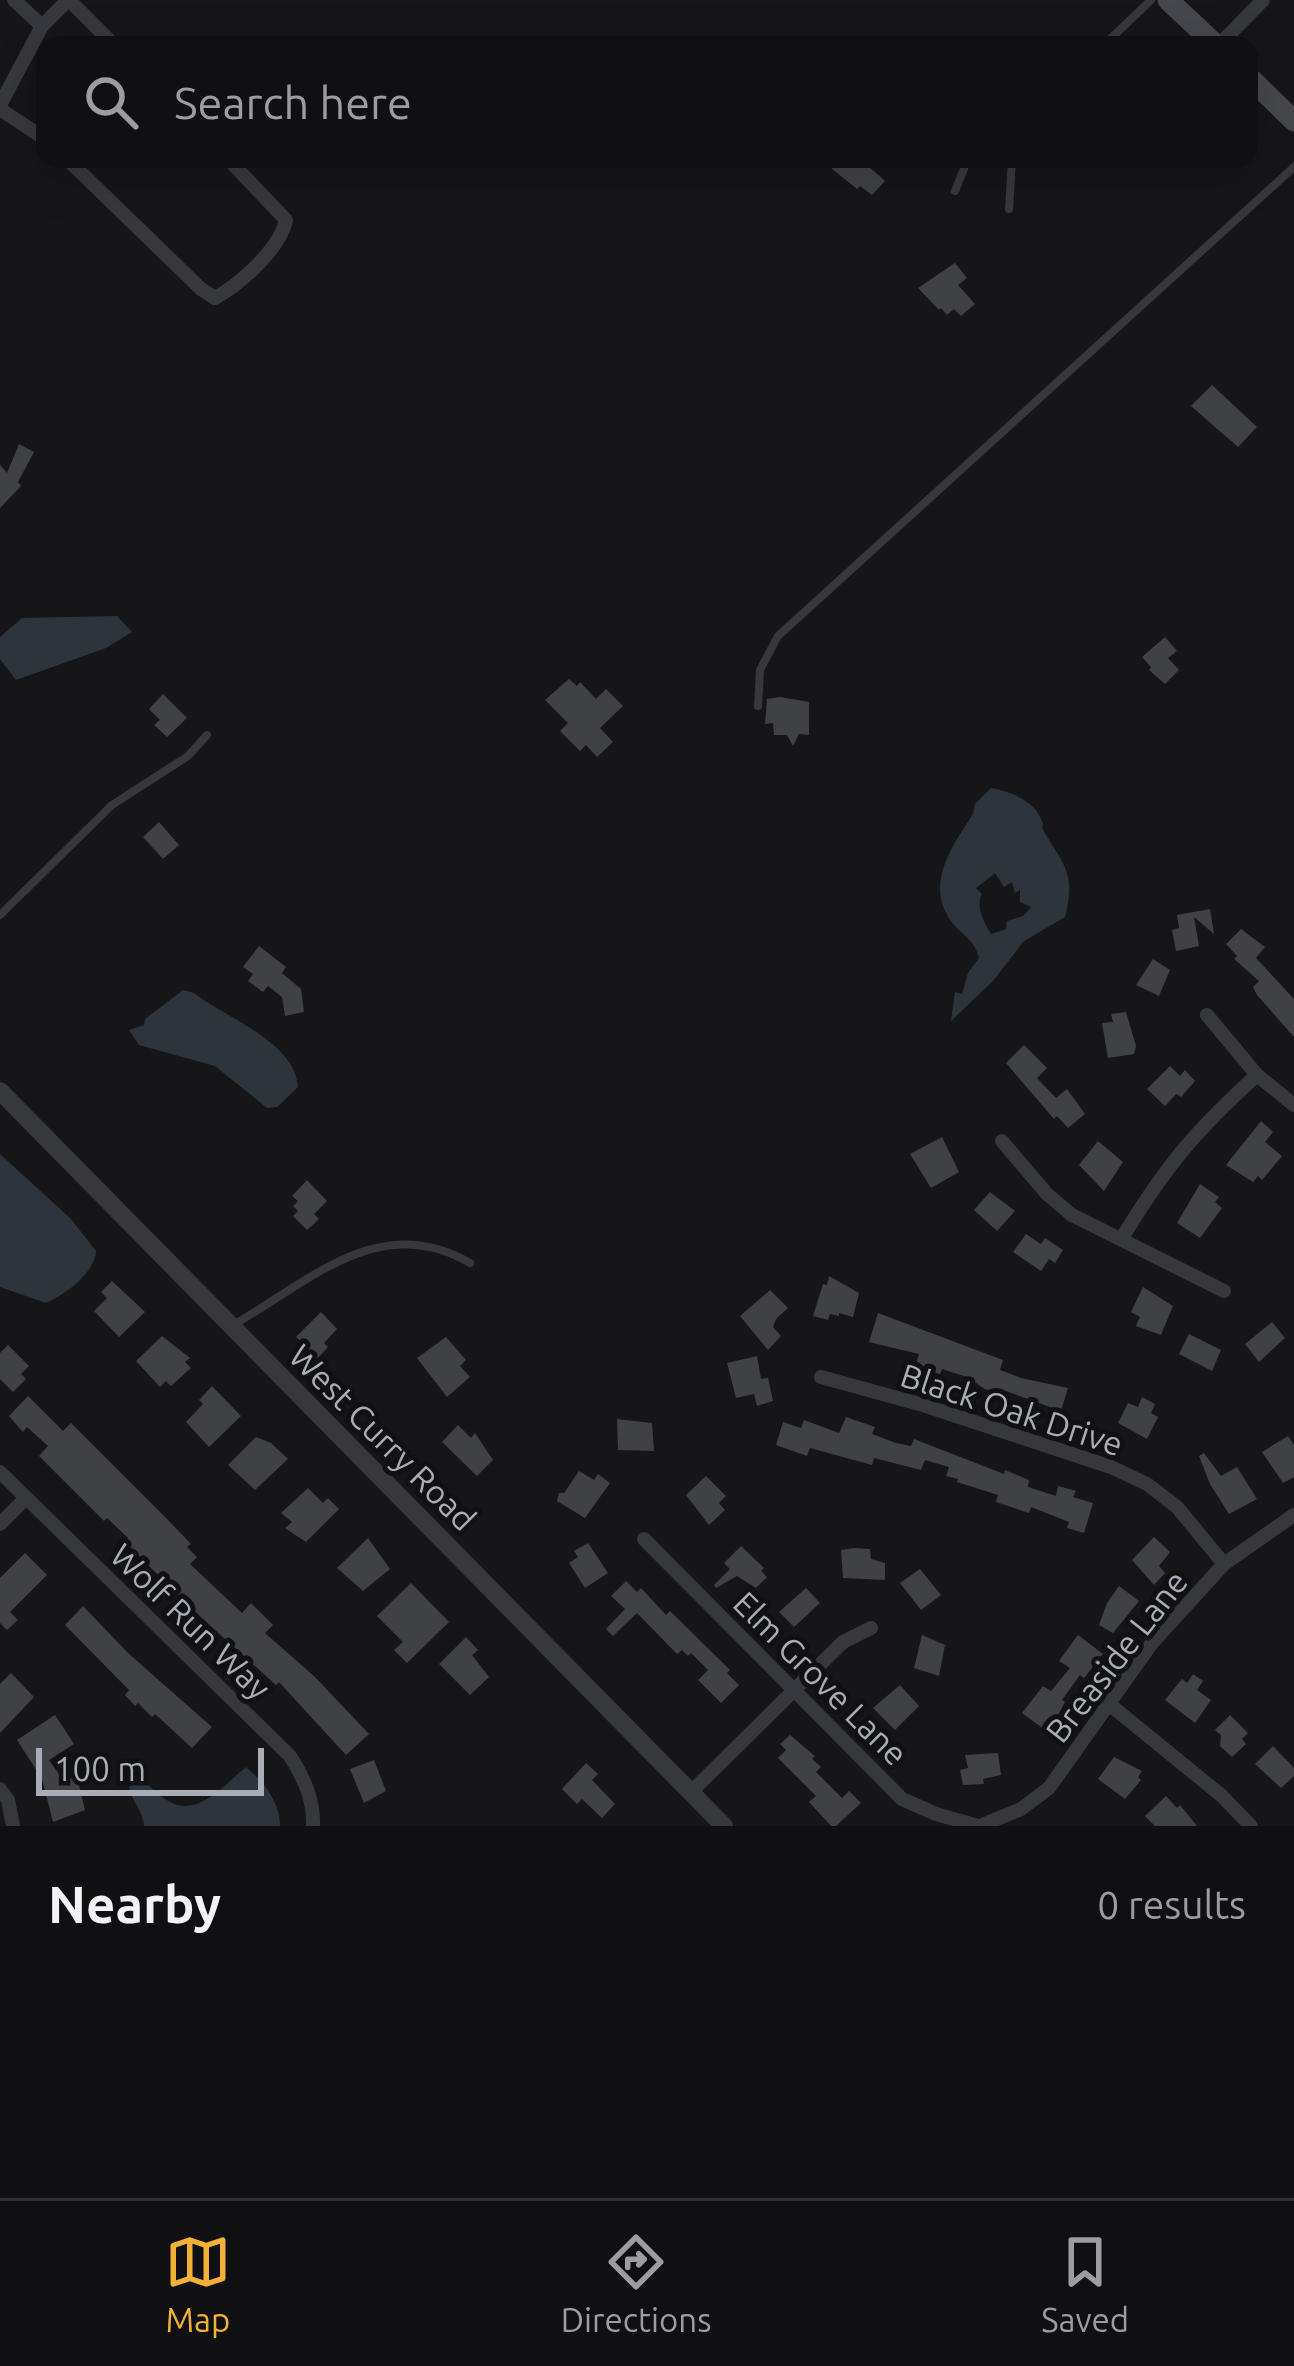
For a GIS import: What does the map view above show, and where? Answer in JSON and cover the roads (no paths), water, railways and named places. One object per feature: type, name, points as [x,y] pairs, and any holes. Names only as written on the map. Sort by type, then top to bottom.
[{"type":"main road","points":[[1168,0],[1207,36]]},
{"type":"main road","points":[[1258,86],[1294,121]]},
{"type":"street","points":[[14,0],[42,26]]},
{"type":"street","points":[[37,36],[68,0],[105,36]]},
{"type":"street","points":[[1226,36],[1264,0]]},
{"type":"street","points":[[36,38],[0,107],[36,133]]},
{"type":"street","points":[[77,168],[214,298],[231,288],[283,233],[286,220],[237,168]]},
{"type":"street","points":[[1207,1015],[1257,1075],[1294,1105]]},
{"type":"street","points":[[1122,1238],[1161,1173],[1201,1126],[1257,1075]]},
{"type":"street","name":"West Curry Road","points":[[0,1091],[724,1826]]},
{"type":"street","points":[[1003,1141],[1047,1194],[1072,1214],[1224,1291]]},
{"type":"street","name":"Black Oak Drive","points":[[821,1377],[1111,1467],[1147,1484],[1177,1507],[1224,1564]]},
{"type":"street","name":"Wolf Run Way","points":[[0,1472],[290,1756],[303,1776],[314,1826]]},
{"type":"street","points":[[0,1524],[26,1498]]},
{"type":"street","name":"Breaside Lane","points":[[979,1826],[1021,1809],[1049,1788],[1152,1643],[1224,1564],[1294,1514]]},
{"type":"street","name":"Elm Grove Lane","points":[[644,1539],[902,1799],[979,1826]]},
{"type":"street","points":[[691,1792],[843,1642],[871,1628]]},
{"type":"street","points":[[1109,1704],[1222,1796],[1251,1826]]},
{"type":"street","points":[[0,1790],[8,1800],[13,1826]]},
{"type":"lane","points":[[1114,36],[1151,0]]},
{"type":"lane","points":[[758,706],[760,670],[778,636],[1294,167]]},
{"type":"lane","points":[[956,191],[965,168]]},
{"type":"lane","points":[[1009,208],[1011,168]]},
{"type":"lane","points":[[0,914],[112,805],[168,770],[207,735]]},
{"type":"lane","points":[[232,1326],[330,1263],[377,1247],[426,1243],[444,1247],[470,1263]]}]
